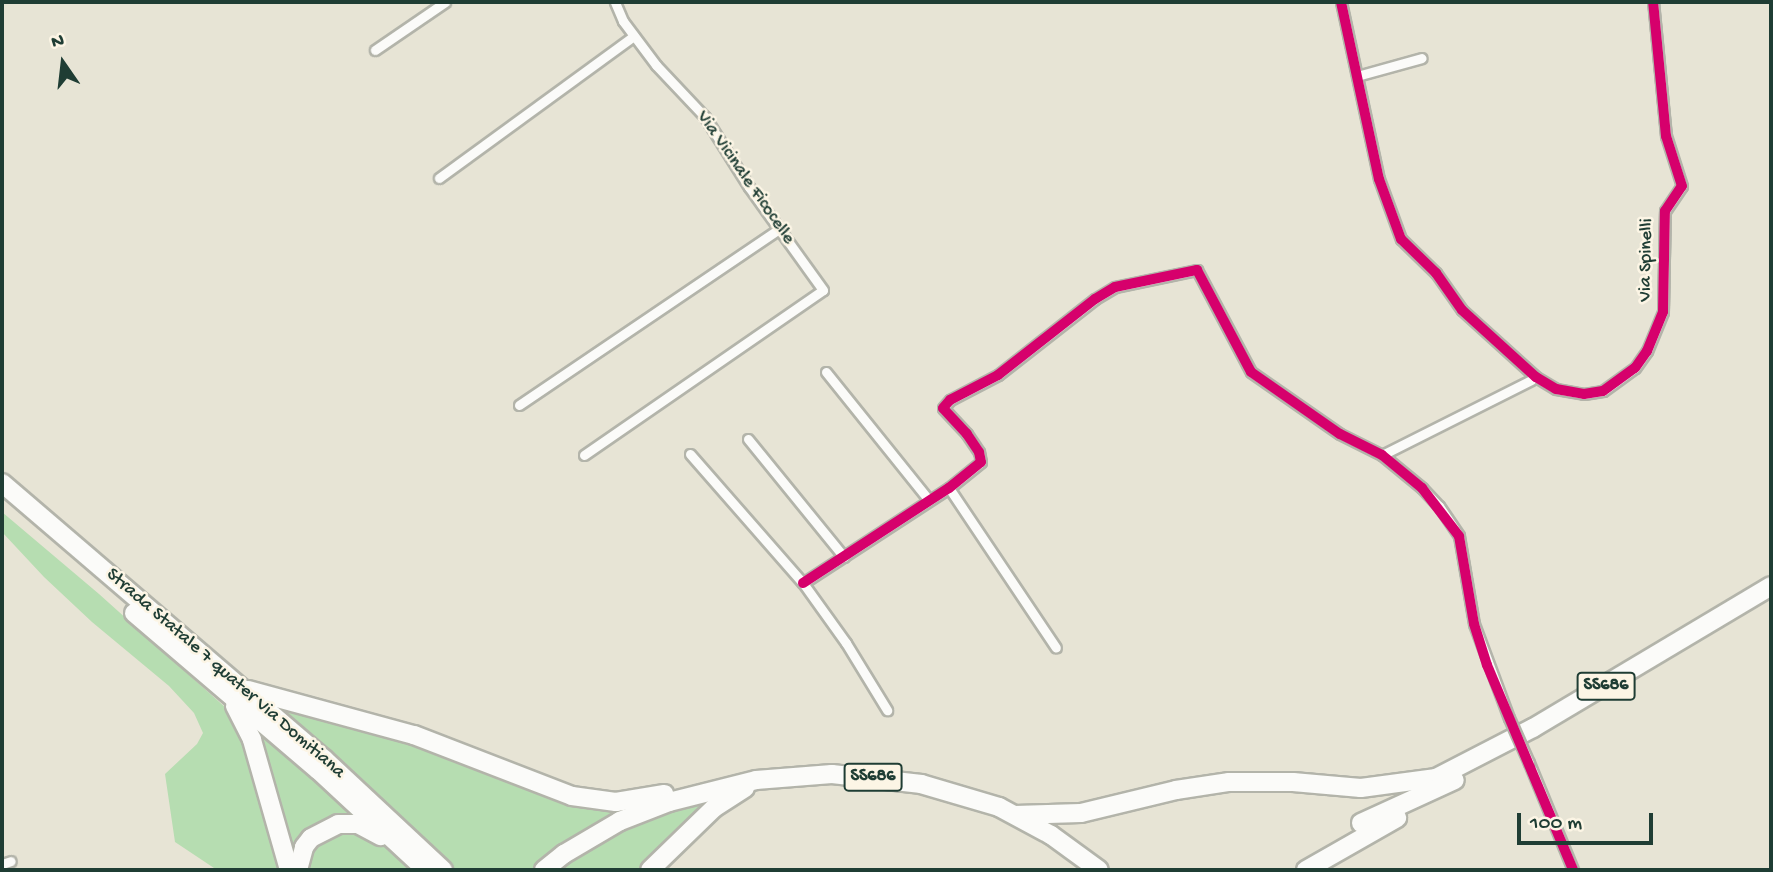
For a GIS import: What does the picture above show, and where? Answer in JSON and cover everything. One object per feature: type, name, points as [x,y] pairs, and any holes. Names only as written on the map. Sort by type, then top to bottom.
[{"type":"highway","name":"Strada Statale 7 quater Via Domitiana","points":[[2,483],[235,692],[426,870]]},
{"type":"highway","name":"Strada Statale 7 quater Via Domitiana","points":[[2,499],[376,805],[443,870]]},
{"type":"highway","name":"SS686","points":[[1015,815],[1081,813],[1176,790],[1221,783],[1293,782],[1361,788],[1438,783],[1771,586]]},
{"type":"highway","name":"SS686","points":[[1361,823],[1558,726],[1771,600]]},
{"type":"highway","points":[[235,692],[414,736],[572,796],[616,802],[670,793],[698,793]]},
{"type":"highway","points":[[235,692],[252,740],[289,870]]},
{"type":"highway","name":"SS686","points":[[698,793],[756,780],[832,774],[891,779],[946,791],[1015,815],[1072,857]]},
{"type":"highway","points":[[650,870],[714,808],[756,780]]},
{"type":"highway","name":"SS686","points":[[1306,870],[1428,801],[1438,783]]},
{"type":"highway","points":[[544,870],[564,854],[620,821],[698,793]]},
{"type":"highway","name":"SS686","points":[[986,805],[1072,857],[1099,870]]},
{"type":"highway","points":[[1072,857],[1064,830],[1081,813]]},
{"type":"highway","points":[[299,870],[304,847],[311,838],[338,824],[358,824],[402,846]]},
{"type":"street","points":[[375,50],[445,2]]},
{"type":"street","points":[[1341,2],[1379,178],[1401,239],[1436,273],[1462,310],[1533,378],[1382,455]]},
{"type":"street","name":"Via Spinelli","points":[[1533,378],[1563,391],[1584,394],[1603,391],[1635,368],[1659,326],[1665,300],[1665,211],[1682,186],[1666,136],[1653,2]]},
{"type":"street","name":"Via Vicinale Ficocelle","points":[[584,455],[823,290],[705,117],[634,36],[619,4]]},
{"type":"street","points":[[439,178],[634,36]]},
{"type":"street","points":[[1357,76],[1422,58]]},
{"type":"street","points":[[519,405],[779,229]]},
{"type":"street","points":[[803,583],[949,488],[981,462],[979,452],[967,434],[943,408],[950,400],[998,375],[1095,299],[1115,287],[1197,270],[1251,372],[1340,434],[1382,455],[1422,488],[1459,536],[1474,624],[1509,718],[1573,870]]},
{"type":"street","points":[[826,372],[929,500]]},
{"type":"street","points":[[748,439],[844,557]]},
{"type":"street","points":[[691,454],[803,583],[846,643],[887,710]]},
{"type":"street","points":[[949,488],[1056,648]]},
{"type":"green space","points":[[2,512],[99,594],[226,708],[240,725],[282,870],[217,870],[175,842],[165,774],[197,744],[203,733],[194,713],[169,686],[92,622],[44,577],[2,532]]},
{"type":"green space","points":[[268,702],[634,806],[533,870],[454,870],[348,770]]},
{"type":"green space","points":[[251,722],[362,816],[290,850]]},
{"type":"green space","points":[[714,796],[642,870],[556,870],[600,840],[643,819]]},
{"type":"green space","points":[[329,831],[373,834],[412,870],[302,870],[305,857]]},
{"type":"cycle path","points":[[1341,2],[1379,179],[1401,239],[1436,273],[1462,310],[1536,377],[1556,389],[1584,394],[1603,391],[1635,368],[1647,351],[1663,312],[1665,211],[1682,186],[1666,136],[1653,2]]},
{"type":"cycle path","points":[[803,583],[949,488],[981,462],[979,452],[967,434],[943,408],[950,400],[998,375],[1095,299],[1115,287],[1197,270],[1251,372],[1340,434],[1382,455],[1422,488],[1459,536],[1474,624],[1487,665],[1573,870]]}]
